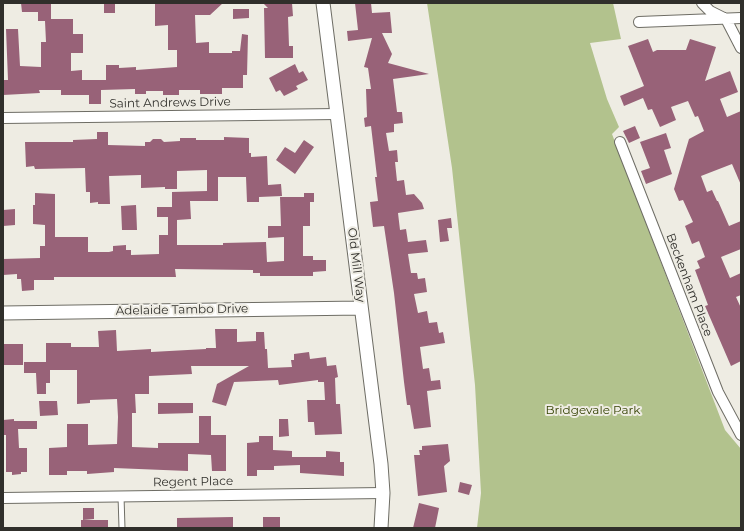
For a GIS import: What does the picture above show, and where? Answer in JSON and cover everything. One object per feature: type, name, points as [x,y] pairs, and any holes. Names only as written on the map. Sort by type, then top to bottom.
[{"type":"street","name":"Old Mill Way","points":[[323,3],[381,464],[383,493],[381,528]]},
{"type":"street","points":[[702,3],[710,12],[726,19],[741,48]]},
{"type":"street","points":[[639,22],[741,18]]},
{"type":"street","name":"Saint Andrews Drive","points":[[3,118],[338,114]]},
{"type":"street","name":"Beckenham Place","points":[[620,142],[696,338],[730,417],[741,435]]},
{"type":"street","name":"Adelaide Tambo Drive","points":[[3,313],[361,308]]},
{"type":"street","points":[[730,417],[741,416]]},
{"type":"street","name":"Regent Place","points":[[3,498],[383,493]]},
{"type":"lane","points":[[121,496],[122,528]]},
{"type":"green space","name":"Bridgevale Park","points":[[427,3],[613,3],[621,39],[590,43],[607,99],[619,127],[612,134],[725,430],[741,449],[741,528],[477,528],[481,493],[475,385],[452,168]]},
{"type":"building","points":[[21,3],[51,3],[51,19],[73,19],[73,34],[83,34],[83,53],[71,53],[71,71],[82,70],[82,80],[106,80],[106,65],[119,65],[119,68],[136,67],[136,70],[177,67],[177,50],[168,50],[168,25],[155,26],[155,3],[223,3],[210,15],[195,15],[196,43],[209,42],[209,53],[232,53],[232,51],[240,51],[242,34],[248,35],[247,75],[243,75],[243,88],[222,88],[222,94],[200,94],[200,90],[179,90],[179,95],[163,95],[163,91],[146,91],[146,94],[135,94],[135,89],[101,90],[101,104],[89,104],[89,95],[61,95],[61,90],[39,90],[40,93],[3,95],[3,80],[8,80],[6,29],[18,29],[20,66],[41,67],[41,42],[46,42],[45,21],[38,21],[38,12],[22,12]]},
{"type":"building","points":[[104,3],[115,3],[115,13],[104,13]]},
{"type":"building","points":[[263,3],[292,3],[293,16],[288,17],[289,46],[293,46],[293,58],[265,58],[264,8],[268,8]]},
{"type":"building","points":[[355,3],[371,3],[372,13],[390,12],[392,33],[382,33],[392,54],[388,63],[429,74],[393,79],[397,112],[402,112],[403,123],[394,124],[394,132],[386,133],[389,151],[397,150],[398,162],[395,162],[397,181],[404,180],[406,195],[414,194],[422,203],[424,209],[398,213],[400,230],[406,229],[408,242],[426,240],[428,252],[408,254],[411,273],[417,273],[418,279],[425,278],[427,292],[414,294],[418,313],[427,311],[429,323],[437,322],[439,333],[443,332],[445,343],[420,347],[423,369],[429,368],[431,381],[440,380],[441,389],[427,391],[431,427],[414,429],[410,405],[407,405],[394,293],[384,226],[373,227],[370,202],[378,201],[375,177],[377,177],[371,126],[365,127],[364,118],[367,117],[366,89],[371,89],[368,68],[364,67],[372,38],[348,41],[347,31],[358,30]]},
{"type":"building","points":[[233,9],[249,9],[249,18],[233,19]]},
{"type":"building","points":[[648,39],[653,52],[657,50],[686,50],[690,39],[716,47],[705,81],[730,71],[738,92],[720,99],[727,117],[741,111],[741,185],[732,164],[701,176],[707,192],[712,190],[729,226],[741,221],[741,249],[721,257],[730,278],[741,273],[741,295],[736,297],[741,308],[741,361],[731,366],[705,306],[708,305],[695,270],[700,268],[697,261],[705,257],[699,241],[692,244],[685,226],[693,222],[683,200],[679,201],[674,189],[689,139],[704,131],[698,116],[695,117],[688,101],[671,107],[676,120],[660,127],[652,109],[648,110],[643,98],[624,106],[620,96],[644,86],[628,46]]},
{"type":"building","points":[[295,64],[299,73],[303,71],[308,80],[296,86],[298,89],[284,96],[280,90],[276,92],[269,78]]},
{"type":"building","points":[[635,126],[640,138],[629,143],[623,131]]},
{"type":"building","points":[[97,132],[108,132],[108,145],[145,146],[145,142],[150,142],[153,139],[161,139],[164,142],[180,141],[180,138],[196,138],[196,140],[224,140],[224,137],[249,138],[249,153],[251,153],[251,157],[267,156],[268,185],[281,184],[282,196],[259,197],[259,202],[247,202],[246,177],[218,177],[218,201],[190,201],[191,219],[177,220],[177,245],[223,245],[223,243],[266,242],[267,262],[284,261],[284,237],[268,238],[268,226],[281,226],[280,197],[304,197],[304,193],[314,193],[314,202],[310,202],[310,226],[303,226],[303,256],[313,256],[313,260],[326,260],[326,271],[313,272],[313,276],[260,276],[260,273],[253,273],[253,270],[175,269],[176,277],[54,277],[54,280],[34,280],[34,290],[22,291],[21,279],[17,279],[17,274],[3,275],[3,259],[40,258],[40,246],[45,246],[45,225],[33,224],[33,205],[35,205],[35,193],[55,194],[55,237],[88,237],[88,252],[109,252],[113,251],[113,246],[126,245],[126,250],[131,250],[131,255],[159,254],[159,235],[168,235],[168,217],[157,217],[157,207],[172,207],[172,192],[207,191],[207,170],[177,171],[177,189],[165,189],[165,187],[141,188],[141,175],[109,176],[110,204],[98,204],[98,202],[90,203],[90,192],[86,192],[85,168],[35,169],[34,166],[26,167],[25,142],[73,142],[73,140],[97,139]]},
{"type":"building","points":[[666,133],[671,148],[664,150],[672,174],[646,184],[641,171],[650,168],[640,142]]},
{"type":"building","points":[[304,140],[314,147],[295,174],[276,160],[285,147],[295,153]]},
{"type":"building","points":[[136,205],[137,230],[122,230],[121,206]]},
{"type":"building","points":[[15,209],[15,225],[3,226],[3,210]]},
{"type":"building","points":[[451,218],[452,228],[447,228],[449,241],[440,242],[438,220]]},
{"type":"building","points":[[215,329],[237,329],[237,342],[256,341],[256,332],[264,332],[268,368],[292,367],[291,360],[294,360],[294,354],[309,352],[310,359],[326,357],[327,366],[336,365],[338,377],[335,378],[336,404],[340,404],[342,434],[315,435],[314,422],[308,422],[307,400],[325,400],[324,382],[318,382],[318,380],[279,385],[278,380],[234,382],[226,406],[212,402],[217,384],[249,366],[191,366],[192,374],[149,376],[149,394],[135,394],[136,413],[132,413],[132,447],[158,448],[158,443],[199,443],[199,416],[211,416],[211,435],[226,435],[226,471],[212,471],[211,455],[188,454],[188,471],[114,468],[114,472],[87,474],[87,471],[67,471],[67,475],[49,475],[49,448],[67,447],[67,424],[88,424],[88,445],[117,444],[117,399],[90,400],[90,403],[77,404],[77,370],[50,370],[50,383],[46,383],[46,394],[37,394],[36,373],[24,373],[24,362],[46,362],[46,343],[71,343],[71,347],[99,347],[98,331],[116,330],[117,351],[151,349],[151,352],[216,348]]},
{"type":"building","points":[[3,344],[23,344],[23,365],[3,365]]},
{"type":"building","points":[[39,401],[57,401],[58,415],[40,416]]},
{"type":"building","points":[[158,403],[193,403],[193,413],[158,414]]},
{"type":"building","points":[[14,419],[14,421],[37,421],[37,429],[18,429],[19,448],[27,448],[27,472],[12,475],[12,472],[6,472],[6,435],[3,435],[3,420]]},
{"type":"building","points":[[279,419],[288,419],[289,436],[279,437]]},
{"type":"building","points":[[259,436],[273,436],[273,450],[292,451],[292,457],[326,457],[326,451],[340,452],[340,462],[344,462],[344,476],[300,473],[300,465],[274,466],[274,470],[257,470],[257,476],[247,476],[247,443],[259,442]]},
{"type":"building","points":[[448,444],[450,461],[444,466],[447,492],[418,496],[414,455],[420,455],[419,450],[422,450],[422,446]]},
{"type":"building","points":[[460,482],[472,485],[469,495],[458,492]]},
{"type":"building","points":[[419,503],[439,508],[435,528],[413,528]]},
{"type":"building","points":[[83,508],[94,508],[94,519],[83,520]]},
{"type":"building","points":[[233,517],[233,528],[177,528],[177,518]]},
{"type":"building","points":[[263,517],[280,517],[280,528],[263,528]]},
{"type":"building","points":[[81,520],[108,520],[108,528],[81,528]]}]
